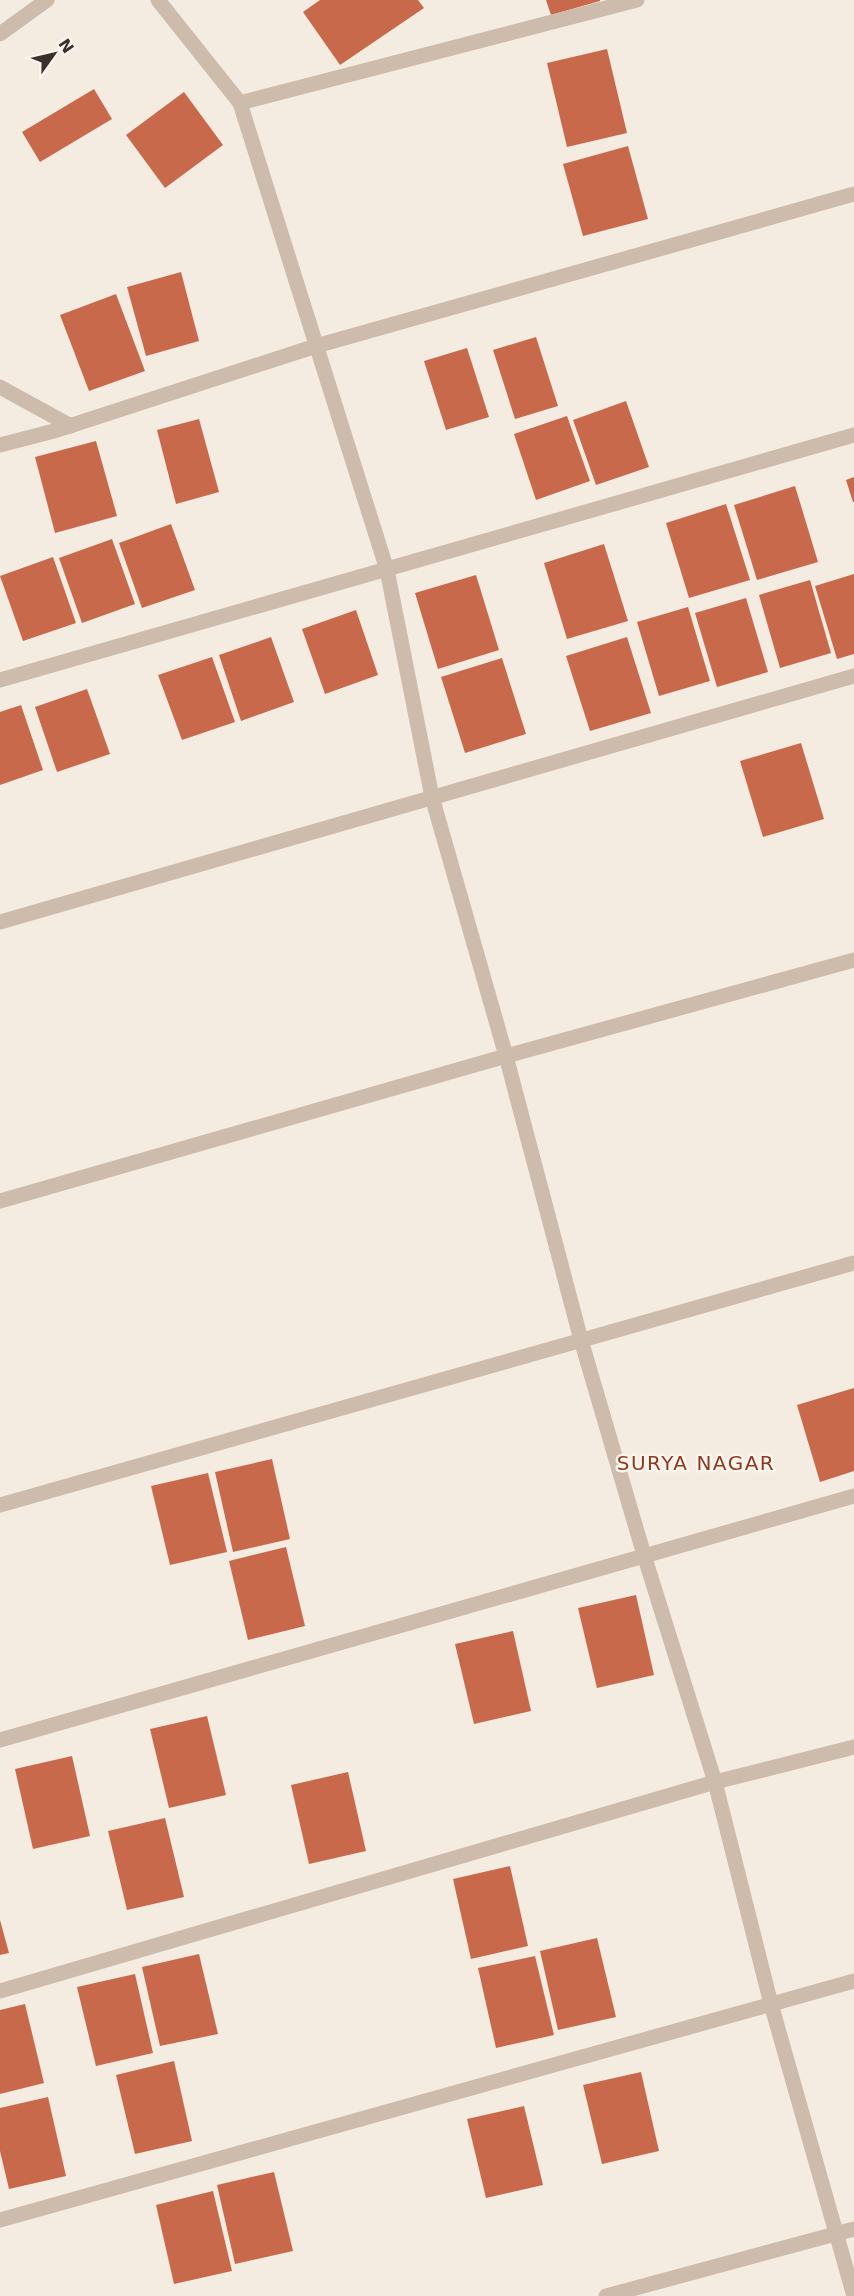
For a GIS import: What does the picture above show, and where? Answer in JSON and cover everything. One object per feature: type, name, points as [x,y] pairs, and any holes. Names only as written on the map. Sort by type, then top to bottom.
[{"type":"street","points":[[0,34],[47,0]]},
{"type":"street","points":[[158,0],[240,103],[387,570],[432,797],[506,1056],[581,1340],[644,1555],[715,1782],[771,2004],[854,2296]]},
{"type":"street","points":[[240,103],[637,0]]},
{"type":"street","points":[[0,445],[71,426],[316,346],[854,194]]},
{"type":"street","points":[[0,387],[71,426]]},
{"type":"street","points":[[0,680],[854,435]]},
{"type":"street","points":[[0,922],[854,675]]},
{"type":"street","points":[[0,1201],[506,1056],[854,960]]},
{"type":"street","points":[[0,1505],[854,1263]]},
{"type":"street","points":[[0,1740],[854,1496]]},
{"type":"street","points":[[0,1990],[715,1782],[854,1747]]},
{"type":"street","points":[[0,2220],[854,1981]]},
{"type":"street","points":[[606,2296],[854,2229]]},
{"type":"building","points":[[320,0],[418,0],[424,8],[340,65],[303,12]]},
{"type":"building","points":[[546,0],[600,0],[600,1],[551,15]]},
{"type":"building","points":[[607,49],[627,133],[567,147],[547,63]]},
{"type":"building","points":[[94,89],[112,119],[40,162],[22,132]]},
{"type":"building","points":[[184,92],[223,145],[165,188],[126,135]]},
{"type":"building","points":[[628,146],[648,219],[583,236],[563,164]]},
{"type":"building","points":[[181,272],[199,341],[146,356],[127,287]]},
{"type":"building","points":[[116,294],[145,371],[89,391],[60,315]]},
{"type":"building","points":[[536,337],[558,406],[515,419],[493,350]]},
{"type":"building","points":[[467,348],[489,417],[446,430],[424,361]]},
{"type":"building","points":[[626,401],[649,467],[596,485],[573,420]]},
{"type":"building","points":[[567,416],[590,481],[536,500],[514,434]]},
{"type":"building","points":[[199,419],[219,492],[176,504],[157,430]]},
{"type":"building","points":[[96,441],[117,516],[55,533],[35,457]]},
{"type":"building","points":[[854,477],[854,502],[853,502],[846,480]]},
{"type":"building","points":[[795,486],[818,562],[757,580],[734,505]]},
{"type":"building","points":[[726,504],[750,580],[689,598],[666,523]]},
{"type":"building","points":[[171,524],[195,590],[142,608],[119,543]]},
{"type":"building","points":[[112,539],[135,604],[82,623],[59,558]]},
{"type":"building","points":[[604,544],[628,621],[567,639],[544,563]]},
{"type":"building","points":[[53,557],[76,623],[23,641],[0,576]]},
{"type":"building","points":[[854,574],[854,654],[837,659],[815,586]]},
{"type":"building","points":[[476,575],[499,650],[438,669],[415,593]]},
{"type":"building","points":[[810,580],[831,653],[780,668],[759,595]]},
{"type":"building","points":[[746,598],[768,672],[717,687],[695,613]]},
{"type":"building","points":[[688,607],[710,681],[659,696],[637,622]]},
{"type":"building","points":[[356,610],[378,675],[325,694],[302,629]]},
{"type":"building","points":[[271,637],[294,702],[241,721],[219,655]]},
{"type":"building","points":[[627,637],[651,713],[590,731],[566,656]]},
{"type":"building","points":[[212,657],[235,722],[182,740],[158,675]]},
{"type":"building","points":[[502,658],[526,734],[465,753],[441,677]]},
{"type":"building","points":[[87,689],[110,754],[57,772],[35,707]]},
{"type":"building","points":[[21,705],[43,770],[0,785],[0,712]]},
{"type":"building","points":[[801,743],[824,819],[763,837],[740,761]]},
{"type":"building","points":[[854,1388],[854,1471],[820,1482],[797,1405]]},
{"type":"building","points":[[272,1459],[290,1539],[233,1552],[215,1472]]},
{"type":"building","points":[[208,1473],[227,1552],[170,1565],[151,1486]]},
{"type":"building","points":[[286,1547],[305,1626],[248,1640],[229,1561]]},
{"type":"building","points":[[636,1595],[654,1675],[597,1688],[578,1608]]},
{"type":"building","points":[[513,1631],[531,1711],[474,1724],[455,1644]]},
{"type":"building","points":[[207,1716],[226,1795],[169,1808],[150,1729]]},
{"type":"building","points":[[72,1756],[90,1836],[33,1849],[15,1769]]},
{"type":"building","points":[[348,1772],[366,1851],[309,1864],[291,1785]]},
{"type":"building","points":[[165,1818],[184,1897],[127,1910],[108,1831]]},
{"type":"building","points":[[510,1866],[528,1946],[471,1959],[453,1879]]},
{"type":"building","points":[[0,1920],[9,1953],[0,1955]]},
{"type":"building","points":[[597,1938],[616,2017],[558,2030],[540,1951]]},
{"type":"building","points":[[199,1954],[218,2034],[160,2046],[142,1967]]},
{"type":"building","points":[[535,1956],[554,2035],[496,2048],[478,1968]]},
{"type":"building","points":[[135,1974],[153,2053],[96,2066],[77,1987]]},
{"type":"building","points":[[25,2004],[44,2083],[0,2094],[0,2010]]},
{"type":"building","points":[[174,2061],[192,2141],[135,2154],[116,2075]]},
{"type":"building","points":[[641,2072],[659,2151],[602,2164],[583,2085]]},
{"type":"building","points":[[48,2097],[66,2176],[9,2189],[0,2151],[0,2108]]},
{"type":"building","points":[[524,2106],[543,2185],[486,2198],[467,2119]]},
{"type":"building","points":[[274,2172],[293,2251],[235,2264],[217,2185]]},
{"type":"building","points":[[213,2191],[232,2271],[174,2284],[156,2205]]},
{"type":"district","name":"SURYA NAGAR","points":[[696,1463]]}]
